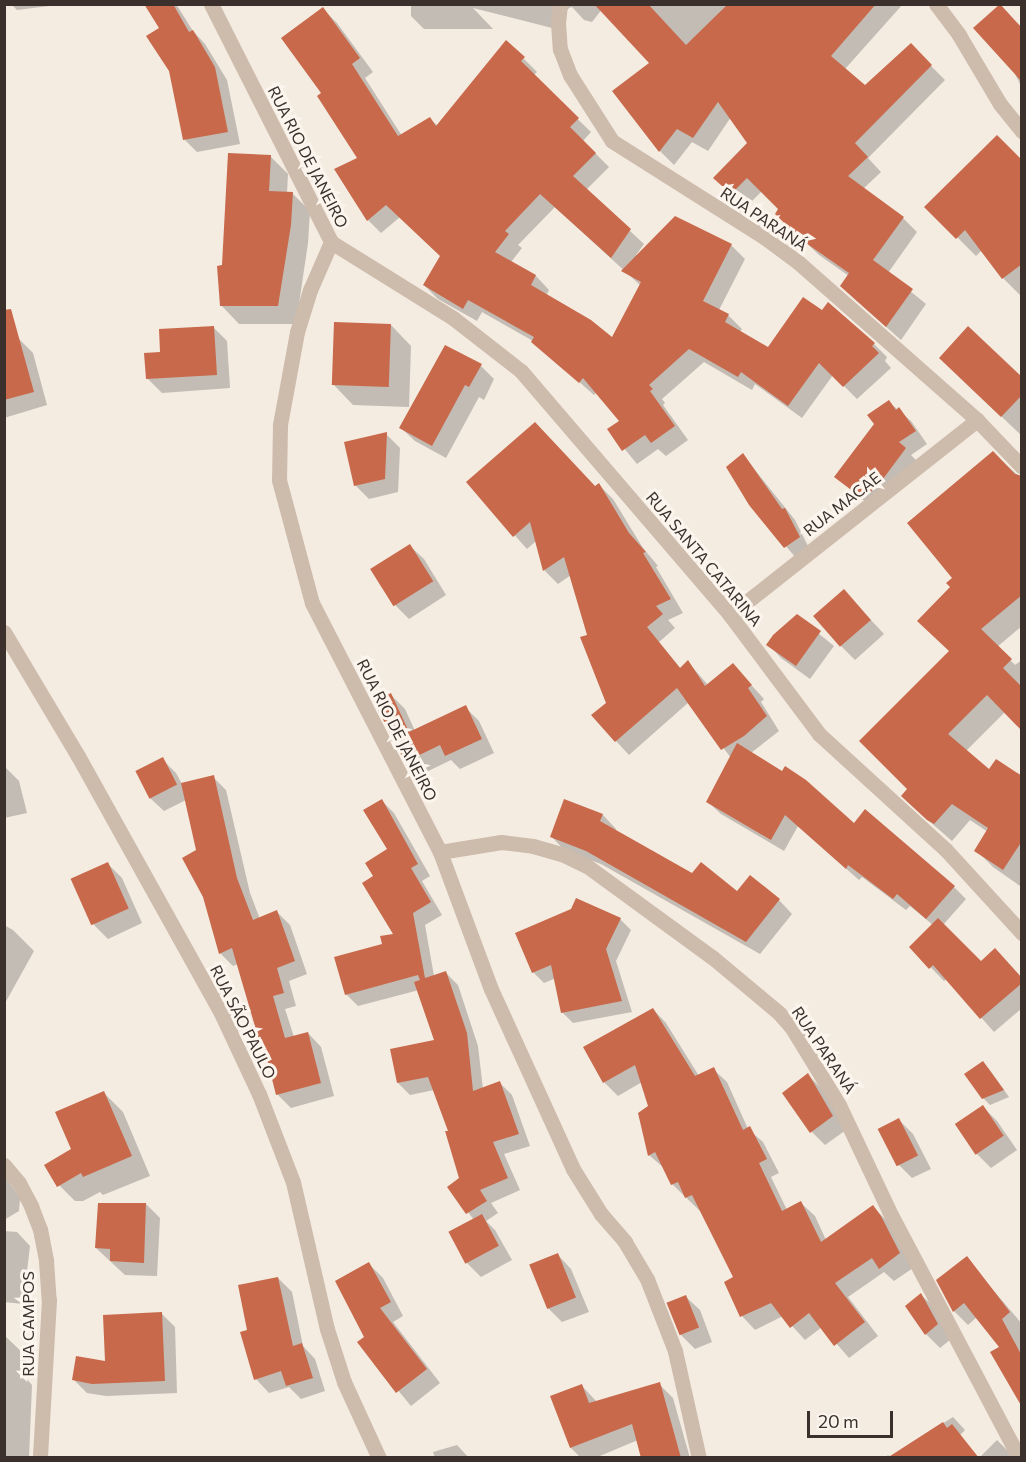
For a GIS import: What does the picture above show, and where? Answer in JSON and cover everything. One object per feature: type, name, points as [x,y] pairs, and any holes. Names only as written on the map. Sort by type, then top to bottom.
[{"type":"street","name":"RUA RIO DE JANEIRO","points":[[211,4],[331,242],[310,290],[297,333],[280,425],[279,480],[312,603],[440,852],[491,989],[573,1169],[601,1214],[625,1242],[647,1279],[675,1351],[699,1458]]},
{"type":"street","name":"RUA PARANÁ","points":[[560,4],[558,23],[560,48],[570,75],[612,141],[764,237],[799,263],[977,420],[1022,467]]},
{"type":"street","points":[[936,4],[959,35],[1000,104],[1022,131]]},
{"type":"street","name":"RUA SANTA CATARINA","points":[[331,242],[453,318],[521,371],[730,615],[819,734],[946,850],[1022,933]]},
{"type":"street","name":"RUA MACAE","points":[[730,615],[977,420]]},
{"type":"street","name":"RUA SÃO PAULO","points":[[4,632],[83,766],[221,1013],[259,1094],[294,1182],[327,1329],[344,1382],[379,1458]]},
{"type":"street","name":"RUA PARANÁ","points":[[440,852],[501,842],[533,846],[564,855],[587,866],[712,957],[779,1013],[792,1028],[839,1105],[889,1211],[1018,1458]]},
{"type":"street","name":"RUA CAMPOS","points":[[4,1166],[19,1183],[32,1206],[40,1229],[46,1261],[49,1300],[40,1458]]},
{"type":"building","points":[[144,4],[173,4],[189,32],[193,30],[215,67],[228,132],[183,140],[169,71],[146,36],[159,28]]},
{"type":"building","points":[[594,4],[648,4],[686,45],[728,4],[876,4],[831,56],[865,85],[911,43],[932,65],[855,143],[868,157],[848,176],[904,217],[873,260],[913,289],[886,327],[840,286],[849,273],[803,241],[775,214],[778,209],[747,178],[731,194],[713,178],[747,143],[718,102],[693,138],[677,129],[659,152],[612,91],[649,63]]},
{"type":"building","points":[[1000,4],[1022,28],[1022,82],[973,28]]},
{"type":"building","points":[[323,7],[360,58],[352,64],[398,136],[430,117],[436,126],[506,40],[525,57],[521,61],[579,118],[570,127],[596,153],[573,176],[631,229],[611,258],[540,194],[505,231],[509,234],[495,252],[536,275],[531,285],[591,320],[612,337],[641,282],[621,271],[675,216],[732,244],[703,301],[729,314],[725,322],[768,347],[803,297],[822,310],[828,302],[875,343],[872,346],[879,353],[843,387],[819,363],[788,406],[741,372],[738,377],[689,349],[649,385],[653,389],[650,391],[675,426],[651,443],[645,435],[622,451],[607,429],[619,421],[583,378],[579,383],[531,342],[534,337],[468,300],[463,309],[423,285],[440,256],[386,205],[367,221],[334,169],[357,158],[317,96],[321,93],[281,38]]},
{"type":"building","points":[[997,135],[1022,160],[1022,264],[1002,279],[965,230],[956,239],[924,207]]},
{"type":"building","points":[[228,153],[271,155],[269,191],[293,192],[291,225],[278,306],[220,306],[217,266],[222,265]]},
{"type":"building","points":[[11,309],[34,392],[4,400],[4,310]]},
{"type":"building","points":[[334,322],[391,324],[389,387],[332,385]]},
{"type":"building","points":[[214,326],[217,375],[146,379],[144,353],[160,352],[159,329]]},
{"type":"building","points":[[968,326],[1022,377],[1022,395],[1001,417],[939,358]]},
{"type":"building","points":[[445,345],[482,364],[469,387],[465,385],[432,446],[399,428]]},
{"type":"building","points":[[889,400],[896,410],[899,407],[916,431],[899,442],[906,448],[877,487],[862,498],[834,477],[874,424],[867,415]]},
{"type":"building","points":[[535,422],[595,486],[599,483],[629,533],[646,552],[643,553],[671,599],[656,606],[663,614],[647,627],[680,668],[688,660],[705,686],[733,663],[752,685],[748,688],[767,716],[744,736],[721,750],[677,688],[615,742],[591,715],[606,703],[580,637],[587,635],[564,557],[543,571],[530,522],[513,537],[466,482]]},
{"type":"building","points":[[387,432],[385,479],[354,486],[344,442]]},
{"type":"building","points":[[993,451],[1015,474],[1022,476],[1022,595],[981,629],[1012,659],[1003,668],[1022,687],[1022,731],[987,695],[948,734],[989,769],[996,759],[1022,776],[1022,841],[1003,870],[974,851],[988,828],[952,804],[934,824],[927,820],[901,796],[907,789],[859,741],[949,651],[917,621],[950,587],[946,583],[952,578],[907,523]]},
{"type":"building","points":[[743,453],[782,509],[785,508],[800,537],[784,548],[749,505],[726,467]]},
{"type":"building","points":[[410,544],[433,581],[393,606],[370,569]]},
{"type":"building","points":[[844,589],[871,620],[840,647],[813,616]]},
{"type":"building","points":[[797,614],[821,631],[796,666],[766,645],[773,635]]},
{"type":"building","points":[[391,693],[409,732],[466,705],[482,739],[445,756],[440,745],[405,762],[374,702]]},
{"type":"building","points":[[737,743],[782,771],[785,766],[806,780],[854,823],[865,809],[955,886],[926,919],[897,894],[893,899],[848,865],[846,869],[785,815],[771,840],[706,802]]},
{"type":"building","points":[[163,757],[177,785],[149,799],[135,771]]},
{"type":"building","points":[[214,775],[237,878],[253,920],[277,910],[295,961],[277,968],[284,993],[273,996],[285,1038],[308,1032],[321,1083],[276,1095],[262,1039],[259,1040],[232,948],[219,954],[203,897],[182,858],[196,850],[181,783]]},
{"type":"building","points":[[382,799],[418,864],[411,868],[431,902],[413,913],[425,978],[446,971],[467,1033],[473,1091],[500,1081],[519,1134],[493,1142],[508,1178],[480,1190],[487,1201],[466,1214],[447,1187],[459,1178],[445,1131],[448,1131],[428,1077],[397,1083],[390,1049],[434,1040],[414,982],[420,980],[418,975],[345,995],[334,957],[382,944],[380,936],[393,934],[362,883],[373,876],[365,863],[387,849],[363,810]]},
{"type":"building","points":[[564,799],[603,814],[600,821],[692,873],[701,862],[737,891],[750,875],[780,899],[746,942],[586,851],[550,837]]},
{"type":"building","points":[[108,862],[129,909],[91,925],[71,879]]},
{"type":"building","points":[[576,898],[621,918],[606,949],[622,1001],[561,1013],[551,965],[532,973],[515,933],[571,909]]},
{"type":"building","points":[[938,918],[981,961],[995,948],[1022,978],[1022,983],[980,1019],[933,965],[929,969],[909,947]]},
{"type":"building","points":[[653,1008],[695,1076],[714,1067],[743,1130],[750,1126],[767,1159],[759,1163],[782,1211],[801,1201],[821,1242],[873,1205],[881,1216],[900,1253],[879,1269],[872,1258],[835,1283],[865,1322],[834,1346],[809,1313],[790,1328],[771,1303],[740,1317],[724,1282],[733,1277],[692,1195],[685,1198],[678,1182],[671,1185],[655,1152],[648,1156],[638,1113],[648,1106],[635,1065],[603,1083],[583,1047]]},
{"type":"building","points":[[983,1061],[1004,1090],[982,1099],[964,1074]]},
{"type":"building","points":[[808,1073],[833,1116],[810,1133],[782,1093]]},
{"type":"building","points":[[104,1091],[132,1156],[83,1177],[81,1173],[57,1187],[44,1165],[71,1149],[55,1112]]},
{"type":"building","points":[[983,1105],[1004,1136],[976,1155],[955,1124]]},
{"type":"building","points":[[899,1118],[918,1155],[897,1166],[878,1129]]},
{"type":"building","points":[[98,1203],[146,1203],[144,1263],[110,1261],[110,1249],[95,1248]]},
{"type":"building","points":[[482,1214],[499,1246],[465,1264],[448,1232]]},
{"type":"building","points":[[558,1253],[576,1298],[547,1309],[529,1265]]},
{"type":"building","points":[[967,1256],[1010,1312],[1002,1319],[1022,1356],[1022,1407],[990,1352],[999,1347],[964,1303],[953,1312],[936,1280]]},
{"type":"building","points":[[369,1262],[391,1302],[380,1308],[427,1369],[396,1393],[357,1342],[364,1337],[335,1281]]},
{"type":"building","points":[[278,1277],[293,1346],[302,1343],[313,1378],[286,1386],[281,1371],[254,1380],[240,1332],[247,1330],[238,1285]]},
{"type":"building","points":[[921,1293],[938,1324],[925,1335],[905,1306]]},
{"type":"building","points":[[686,1295],[699,1327],[680,1335],[667,1303]]},
{"type":"building","points":[[162,1312],[165,1381],[92,1384],[72,1380],[76,1356],[105,1361],[103,1315]]},
{"type":"building","points":[[660,1382],[681,1458],[641,1458],[632,1424],[570,1448],[550,1396],[582,1384],[589,1403]]},
{"type":"building","points":[[943,1422],[947,1428],[952,1424],[979,1458],[887,1458]]}]
